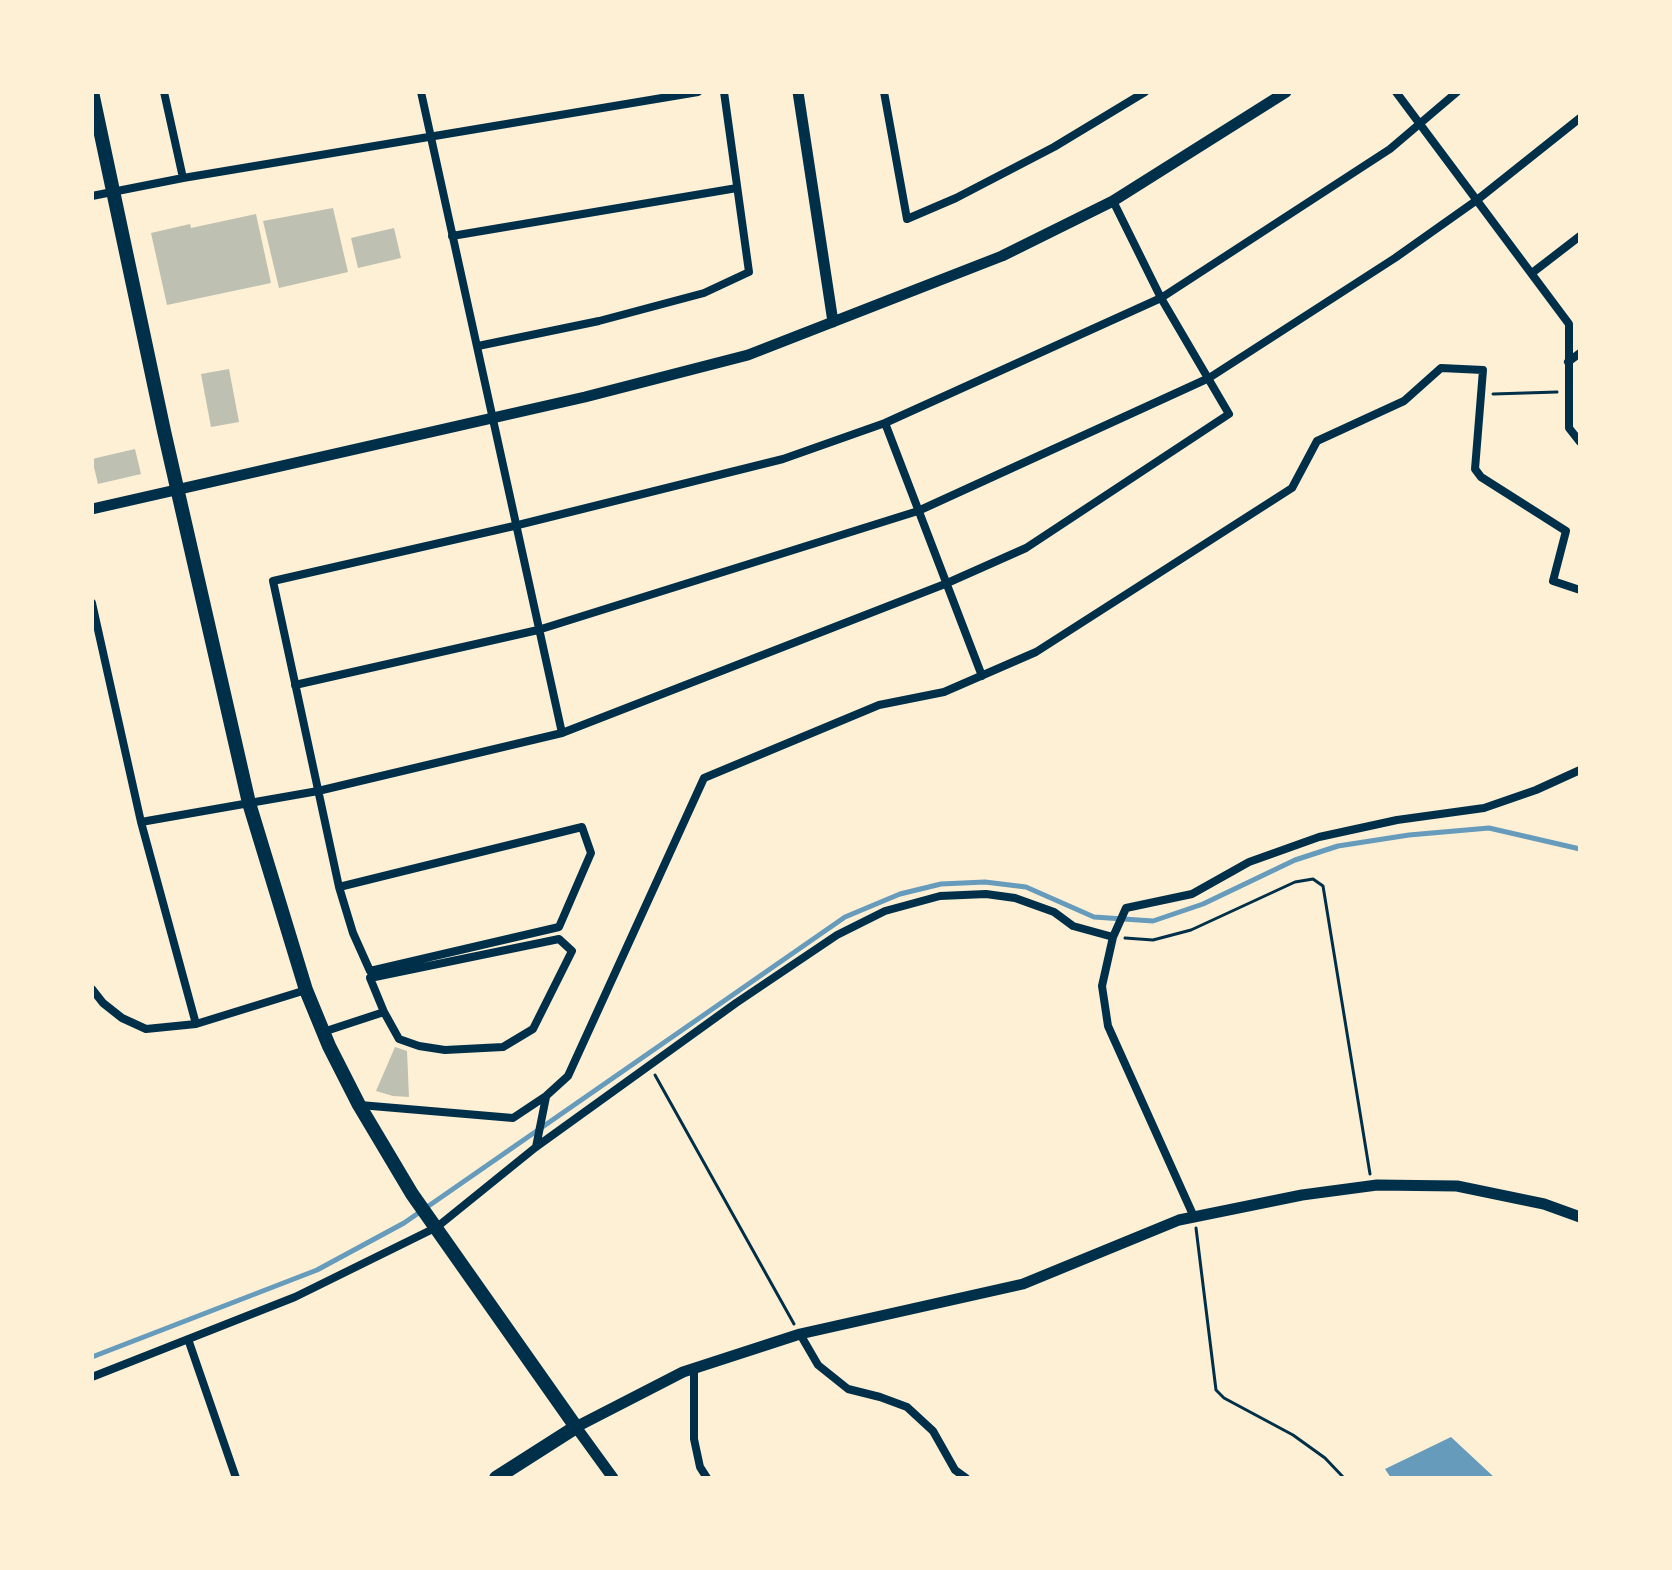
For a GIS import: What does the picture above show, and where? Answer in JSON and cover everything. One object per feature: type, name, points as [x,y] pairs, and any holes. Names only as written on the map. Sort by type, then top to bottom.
[{"type":"main road","points":[[92,92],[249,803],[306,990],[359,1105],[412,1194],[576,1427],[496,1478]]},
{"type":"street","points":[[164,92],[183,178]]},
{"type":"street","points":[[421,92],[478,346],[514,526],[562,733]]},
{"type":"street","points":[[92,196],[698,92]]},
{"type":"street","points":[[478,346],[599,321],[704,293],[749,272],[724,92]]},
{"type":"street","points":[[798,92],[833,322]]},
{"type":"street","points":[[884,92],[907,219],[956,198],[1054,147],[1145,92]]},
{"type":"street","points":[[92,509],[492,418],[748,355],[1002,256],[1113,201],[1286,92]]},
{"type":"street","points":[[1396,92],[1569,324],[1569,428],[1580,442]]},
{"type":"street","points":[[339,887],[582,827],[591,853],[559,927],[370,971],[353,933],[339,887],[273,581],[514,526],[783,459],[885,423],[1161,298],[1390,149],[1457,92]]},
{"type":"street","points":[[295,685],[538,630],[918,511],[1209,378],[1395,258],[1477,200],[1580,118]]},
{"type":"street","points":[[452,236],[737,188]]},
{"type":"street","points":[[141,822],[318,791],[562,733],[945,584],[1026,548],[1229,414],[1161,298],[1113,201]]},
{"type":"street","points":[[1532,273],[1580,236]]},
{"type":"street","points":[[1568,362],[1580,353]]},
{"type":"street","points":[[359,1105],[513,1118],[546,1096],[568,1076],[704,778],[879,705],[944,692],[1036,652],[1292,488],[1317,441],[1404,401],[1441,368],[1483,370],[1475,469],[1481,477],[1566,531],[1553,581],[1580,590]]},
{"type":"street","points":[[885,423],[982,676]]},
{"type":"street","points":[[92,603],[141,822],[196,1024]]},
{"type":"street","points":[[1194,1217],[1108,1026],[1102,986],[1113,937],[1126,908],[1192,894],[1249,862],[1319,837],[1397,820],[1484,808],[1536,790],[1580,770]]},
{"type":"street","points":[[92,1377],[295,1297],[437,1227],[536,1147],[773,976],[837,935],[885,911],[917,901],[959,894],[1015,898],[1054,912],[1073,926],[1113,937]]},
{"type":"street","points":[[559,939],[572,951],[533,1029],[503,1047],[445,1050],[419,1046],[399,1039],[384,1012],[370,978],[559,939]]},
{"type":"street","points":[[92,989],[103,1003],[122,1018],[146,1029],[196,1024],[306,990]]},
{"type":"street","points":[[323,1032],[384,1012]]},
{"type":"street","points":[[536,1147],[546,1096]]},
{"type":"street","points":[[613,1478],[576,1427],[694,1368],[800,1334],[1023,1284],[1179,1220],[1302,1195],[1371,1186],[1457,1186],[1544,1204],[1580,1217]]},
{"type":"street","points":[[800,1334],[818,1365],[848,1389],[907,1407],[933,1431],[955,1470],[966,1478]]},
{"type":"street","points":[[188,1339],[235,1478]]},
{"type":"street","points":[[694,1368],[694,1439],[700,1467],[707,1478]]},
{"type":"path","points":[[1481,395],[1568,391]]},
{"type":"path","points":[[1113,937],[1153,940],[1191,930],[1295,882],[1313,879],[1323,886],[1371,1186]]},
{"type":"path","points":[[649,1065],[800,1334]]},
{"type":"path","points":[[1194,1217],[1216,1390],[1224,1398],[1293,1435],[1325,1458],[1344,1478]]},
{"type":"water","points":[[1451,1437],[1495,1478],[1391,1478],[1385,1469]]},
{"type":"building","points":[[333,208],[348,272],[279,288],[263,221]]},
{"type":"building","points":[[256,214],[271,283],[167,305],[151,233]]},
{"type":"building","points":[[394,228],[401,258],[358,268],[351,238]]},
{"type":"building","points":[[229,369],[239,422],[211,427],[201,374]]},
{"type":"building","points":[[135,449],[141,474],[98,484],[92,459]]},
{"type":"building","points":[[395,1047],[407,1051],[409,1097],[376,1091]]},
{"type":"waterway","points":[[92,1357],[317,1270],[404,1223],[845,917],[900,894],[941,884],[985,882],[1026,887],[1094,917],[1153,921],[1203,904],[1295,860],[1338,846],[1409,835],[1489,828],[1580,849]]}]
